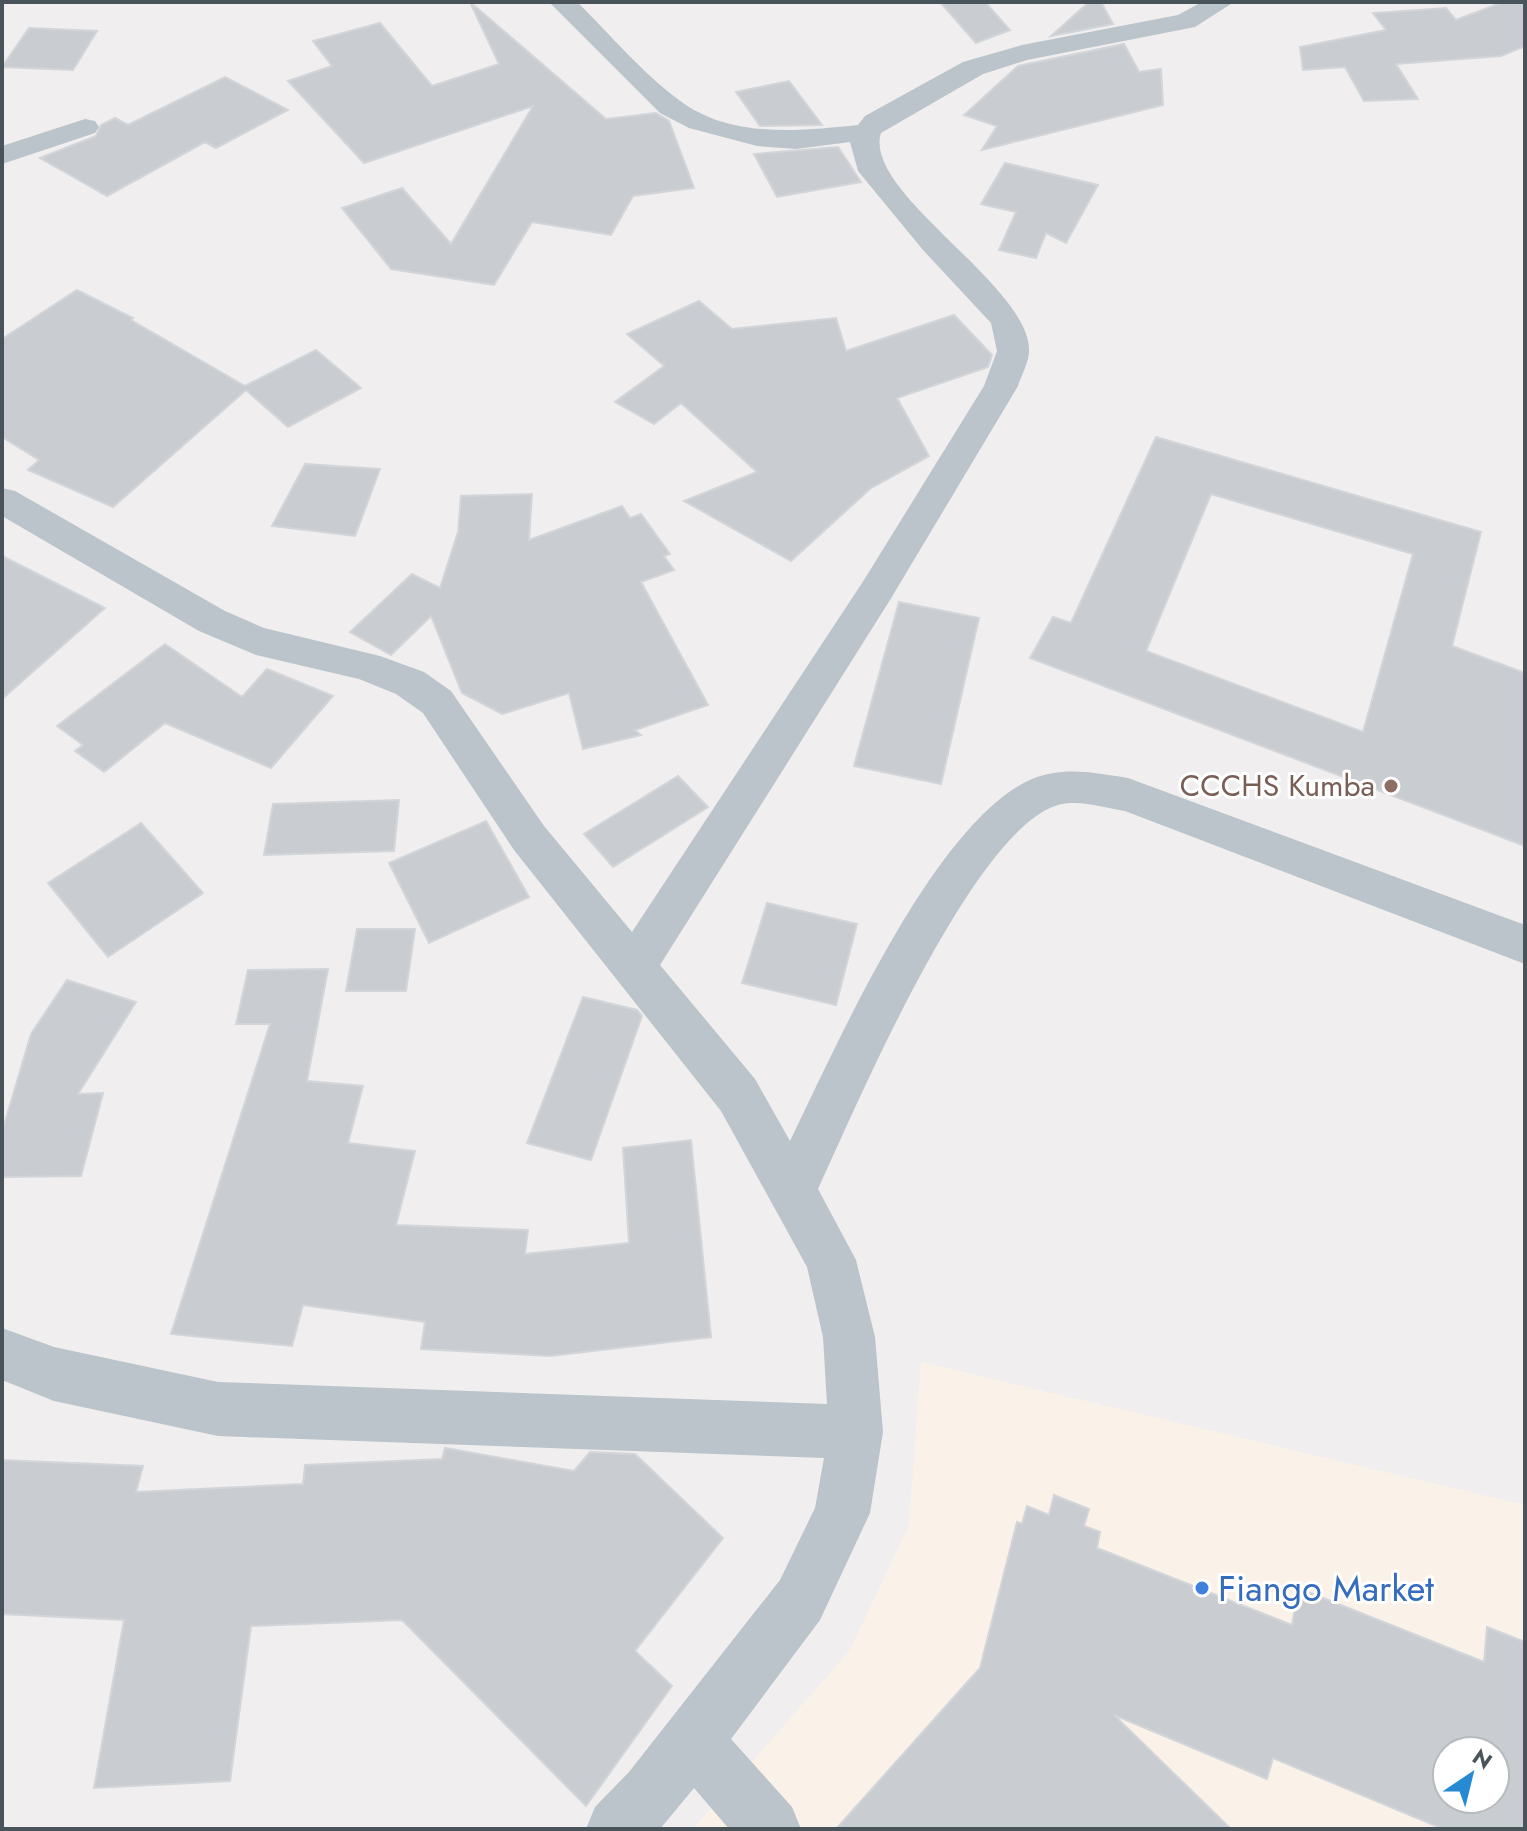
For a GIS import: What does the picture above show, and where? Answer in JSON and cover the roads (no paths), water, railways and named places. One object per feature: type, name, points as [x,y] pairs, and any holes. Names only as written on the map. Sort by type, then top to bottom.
[{"type":"street","points":[[562,2],[670,107],[699,122],[757,138],[796,140],[867,132]]},
{"type":"street","points":[[635,966],[885,577],[1001,386],[1013,351],[1006,320],[934,244],[868,165],[864,141],[867,132],[875,122],[973,68],[1022,53],[1186,21],[1221,2]]},
{"type":"street","points":[[2,155],[85,127]]},
{"type":"street","points":[[2,500],[212,621],[256,641],[366,666],[410,683],[437,702],[529,838],[738,1095],[831,1260],[849,1337],[856,1432],[842,1513],[800,1600],[651,1794],[617,1829]]},
{"type":"street","points":[[792,1190],[921,927],[995,826],[1044,792],[1082,788],[1128,795],[1421,903],[1525,945]]},
{"type":"street","points":[[2,1354],[54,1374],[218,1409],[856,1432]]},
{"type":"street","points":[[692,1740],[770,1829]]},
{"type":"place","name":"CCCHS Kumba","points":[[1391,786]]},
{"type":"place","name":"Fiango Market","points":[[1202,1588]]}]
